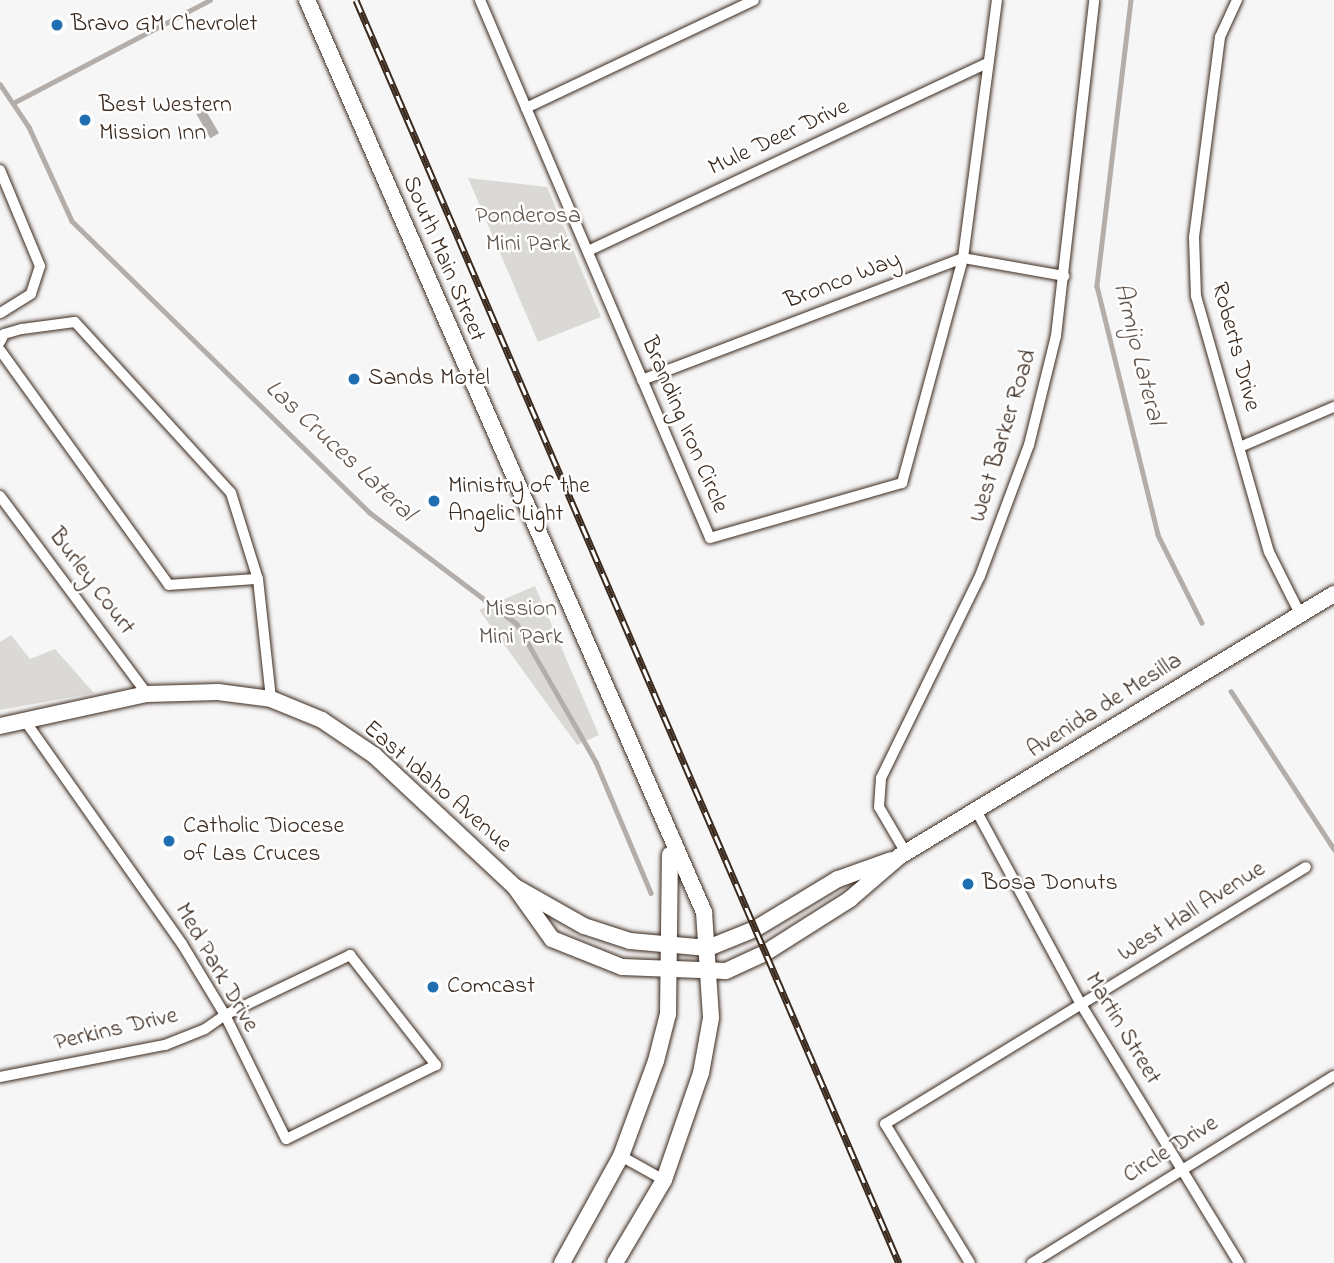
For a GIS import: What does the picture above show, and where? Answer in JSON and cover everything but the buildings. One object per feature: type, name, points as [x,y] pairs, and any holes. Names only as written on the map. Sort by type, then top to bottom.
[{"type":"main road","name":"South Main Street","points":[[307,0],[670,846],[704,912],[711,972],[701,1073],[664,1180],[615,1263]]},
{"type":"main road","name":"Avenida de Mesilla","points":[[670,973],[711,972],[765,953],[850,899],[903,855],[1334,594]]},
{"type":"main road","name":"East Idaho Avenue","points":[[0,726],[148,694],[218,692],[271,699],[322,720],[374,756],[515,887],[552,939],[622,967],[670,973]]},
{"type":"main road","name":"South Main Street","points":[[562,1263],[621,1156],[656,1061],[672,947],[670,846]]},
{"type":"main road","name":"Avenida de Mesilla","points":[[672,947],[708,948],[755,929],[838,879],[903,855]]},
{"type":"main road","name":"East Idaho Avenue","points":[[515,887],[584,926],[672,947]]},
{"type":"street","name":"Branding Iron Circle","points":[[480,0],[710,538],[902,483],[963,258],[997,0]]},
{"type":"street","points":[[526,108],[754,0]]},
{"type":"street","name":"West Barker Road","points":[[903,855],[880,807],[881,778],[1009,506],[1043,392],[1064,276],[1094,0]]},
{"type":"street","name":"Roberts Drive","points":[[1237,0],[1220,37],[1194,237],[1196,296],[1269,552],[1300,615]]},
{"type":"street","name":"Mule Deer Drive","points":[[588,251],[988,63]]},
{"type":"street","points":[[0,170],[40,266],[31,295],[0,313]]},
{"type":"street","points":[[963,258],[1064,276]]},
{"type":"street","name":"Bronco Way","points":[[642,380],[963,258]]},
{"type":"street","points":[[0,342],[4,334],[22,329],[75,322],[231,493],[258,579],[271,699]]},
{"type":"street","points":[[0,350],[169,585],[258,579]]},
{"type":"street","points":[[1240,447],[1334,407]]},
{"type":"street","name":"Burley Court","points":[[0,496],[148,694]]},
{"type":"street","name":"Med Park Drive","points":[[26,722],[225,1015],[286,1139],[436,1065]]},
{"type":"street","name":"Martin Street","points":[[977,812],[1082,1006],[1239,1263]]},
{"type":"street","name":"West Hall Avenue","points":[[970,1263],[885,1124],[1306,867]]},
{"type":"street","name":"Perkins Drive","points":[[0,1077],[165,1045],[350,955],[436,1065]]},
{"type":"street","name":"Circle Drive","points":[[1031,1263],[1182,1166],[1334,1076]]},
{"type":"street","points":[[621,1156],[664,1180]]},
{"type":"green space","name":"Ponderosa Mini Park","points":[[468,178],[547,187],[601,317],[538,342]]},
{"type":"green space","name":"Mission Mini Park","points":[[535,586],[599,735],[577,745],[479,610]]},
{"type":"green space","points":[[11,635],[30,659],[55,649],[94,693],[0,710],[0,642]]},
{"type":"shaded area","points":[[205,109],[219,133],[210,138],[196,114]]},
{"type":"waterway","name":"Armijo Lateral","points":[[13,103],[210,0]]},
{"type":"waterway","name":"Armijo Lateral","points":[[1131,0],[1097,286],[1158,535],[1202,623]]},
{"type":"waterway","name":"Las Cruces Lateral","points":[[0,84],[29,127],[72,221],[369,512],[517,624],[596,762],[651,893]]},
{"type":"waterway","name":"Armijo Lateral","points":[[1231,691],[1334,849]]},
{"type":"railway","points":[[356,0],[899,1263]]},
{"type":"place","name":"Bravo GM Chevrolet","points":[[57,25]]},
{"type":"place","name":"Best Western Mission Inn","points":[[85,120]]},
{"type":"place","name":"Sands Motel","points":[[354,379]]},
{"type":"place","name":"Ministry of the Angelic Light","points":[[434,501]]},
{"type":"place","name":"Catholic Diocese of Las Cruces","points":[[169,841]]},
{"type":"place","name":"Bosa Donuts","points":[[968,884]]},
{"type":"place","name":"Comcast","points":[[433,987]]}]
